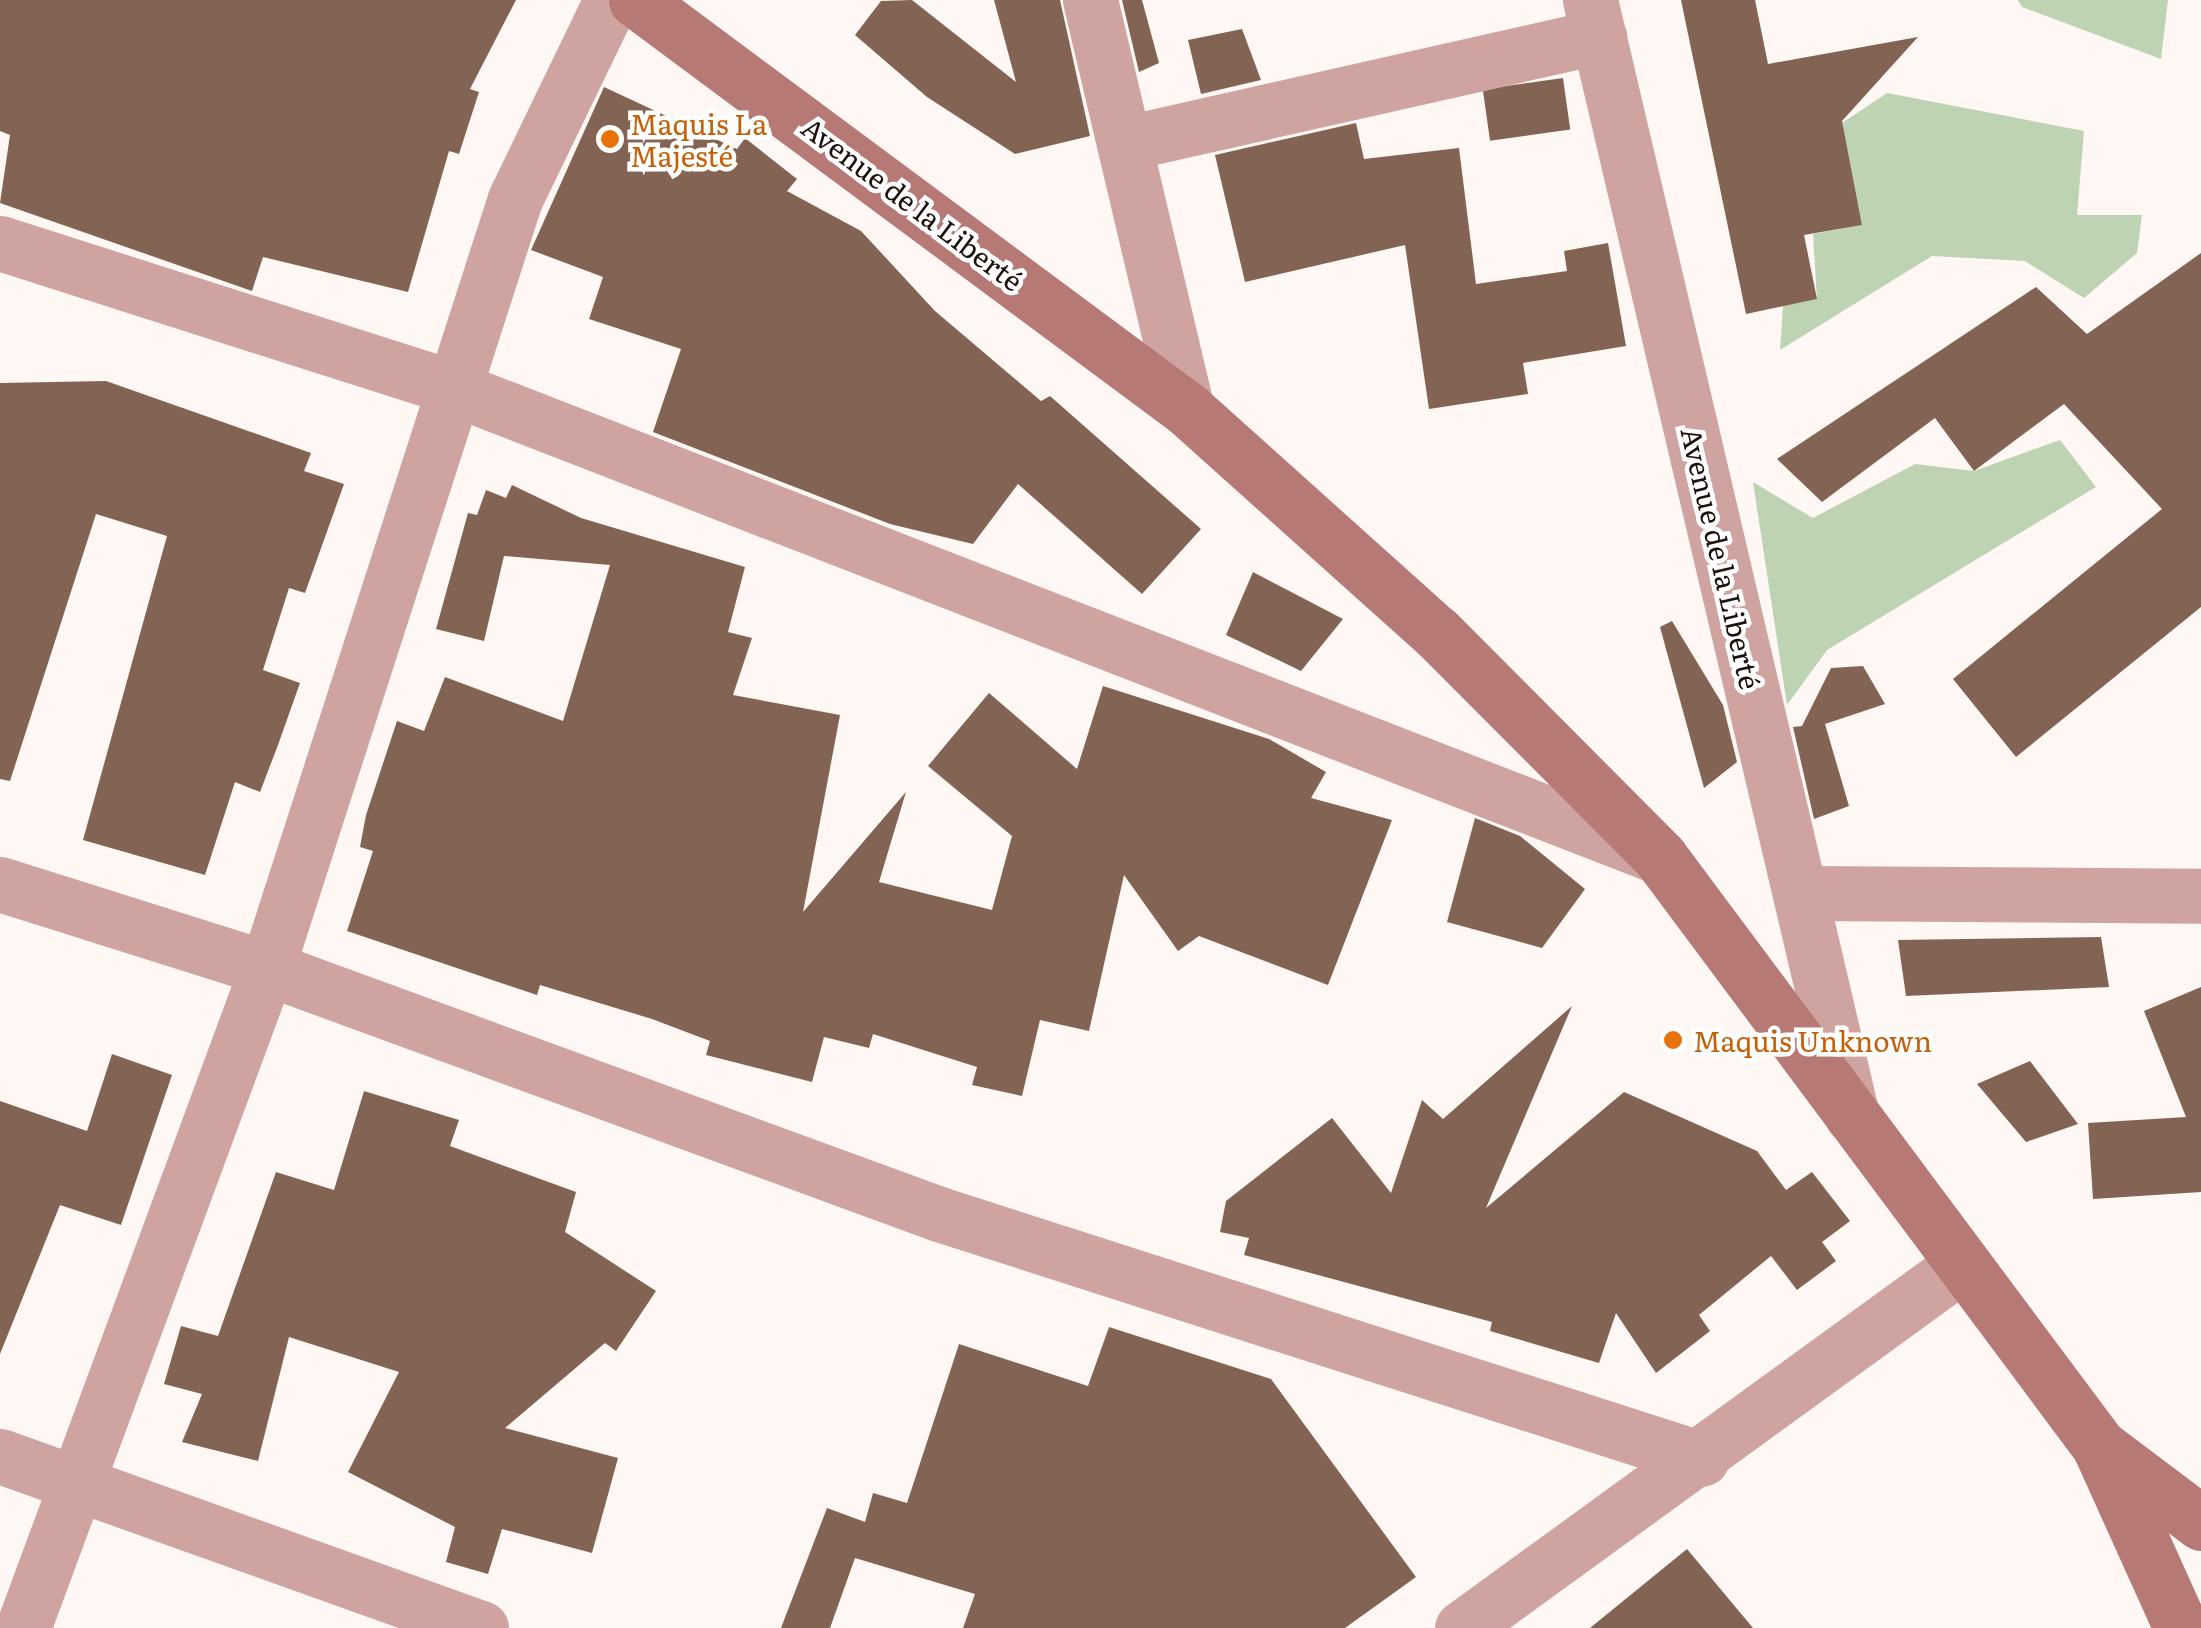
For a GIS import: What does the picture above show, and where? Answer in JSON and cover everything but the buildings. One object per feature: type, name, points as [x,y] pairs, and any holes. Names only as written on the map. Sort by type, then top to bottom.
[{"type":"main road","name":"Avenue de la Liberté","points":[[636,0],[1186,409],[1437,633],[1660,857],[2099,1446],[2180,1628]]},
{"type":"main road","name":"Avenue de la Liberté","points":[[2099,1446],[2201,1523]]},
{"type":"street","points":[[23,1628],[80,1482],[266,968],[448,386],[540,130],[611,0]]},
{"type":"street","points":[[1090,0],[1186,409]]},
{"type":"street","points":[[1126,143],[1594,18]]},
{"type":"street","name":"Avenue de la Liberté","points":[[1594,18],[1803,893],[1852,1116]]},
{"type":"street","points":[[0,243],[448,386],[1660,857]]},
{"type":"street","points":[[0,884],[266,968],[939,1214],[1702,1459]]},
{"type":"street","points":[[1803,893],[2201,896]]},
{"type":"street","points":[[1462,1628],[1702,1459],[1964,1264]]},
{"type":"street","points":[[0,1456],[481,1628]]},
{"type":"green space","points":[[2018,0],[2168,0],[2161,59],[2022,7]]},
{"type":"green space","points":[[1887,93],[2084,131],[2077,215],[2142,215],[2137,253],[2084,298],[2025,261],[1932,256],[1780,350],[1783,306],[1817,299],[1813,234],[1862,225],[1842,123]]},
{"type":"green space","points":[[2060,440],[2096,487],[1827,650],[1787,705],[1753,482],[1813,518],[1915,464],[1974,471]]},
{"type":"place","name":"Maquis La Majesté","points":[[610,139]]},
{"type":"place","name":"Maquis Unknown","points":[[1673,1040]]}]
